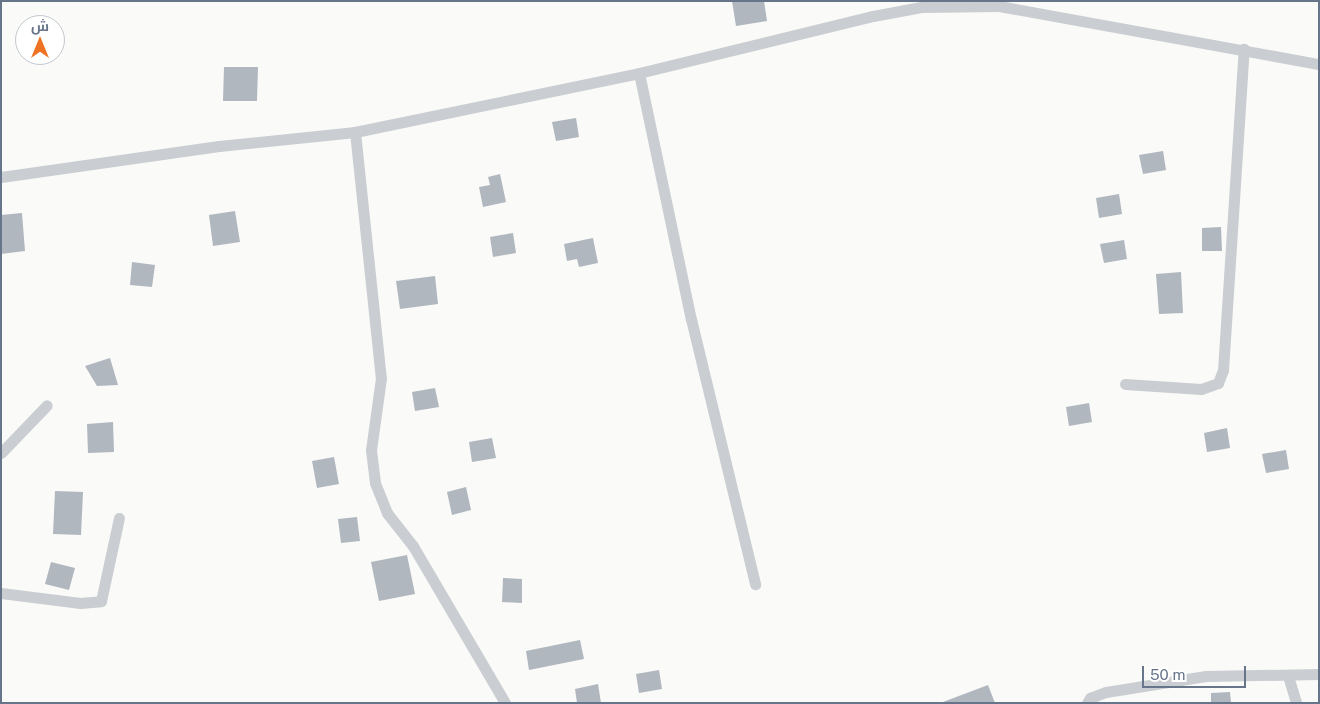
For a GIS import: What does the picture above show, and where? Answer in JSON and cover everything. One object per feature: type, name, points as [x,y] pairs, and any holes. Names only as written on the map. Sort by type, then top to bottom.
[{"type":"street","points":[[1,177],[219,146],[355,132],[639,73],[873,16],[921,7],[1002,4],[1319,64]]},
{"type":"street","points":[[1125,384],[1201,389],[1218,383],[1223,370],[1244,49]]},
{"type":"street","points":[[639,73],[691,319],[755,584]]},
{"type":"street","points":[[355,132],[380,378],[371,450],[375,483],[387,513],[413,546],[505,703]]},
{"type":"street","points":[[1,453],[47,406]]},
{"type":"street","points":[[1,593],[80,603],[101,601],[119,518]]},
{"type":"street","points":[[1087,703],[1090,698],[1106,692],[1206,676],[1319,674]]},
{"type":"street","points":[[1288,676],[1296,703]]},
{"type":"building","points":[[732,1],[764,1],[767,21],[736,26]]},
{"type":"building","points":[[224,67],[258,67],[257,101],[223,101]]},
{"type":"building","points":[[576,118],[579,137],[556,141],[552,122]]},
{"type":"building","points":[[1163,151],[1166,170],[1143,174],[1139,155]]},
{"type":"building","points":[[500,174],[506,202],[483,207],[479,187],[490,185],[488,177]]},
{"type":"building","points":[[1119,194],[1122,214],[1099,218],[1096,198]]},
{"type":"building","points":[[235,211],[240,242],[213,246],[209,215]]},
{"type":"building","points":[[22,213],[25,251],[1,254],[1,215]]},
{"type":"building","points":[[1221,227],[1222,251],[1202,251],[1202,228]]},
{"type":"building","points":[[513,233],[516,253],[493,257],[490,237]]},
{"type":"building","points":[[593,238],[598,263],[579,267],[577,259],[567,261],[564,244]]},
{"type":"building","points":[[1124,240],[1127,259],[1104,263],[1100,244]]},
{"type":"building","points":[[132,262],[155,265],[152,287],[130,285]]},
{"type":"building","points":[[1181,272],[1183,313],[1159,314],[1156,274]]},
{"type":"building","points":[[435,276],[438,304],[400,309],[396,281]]},
{"type":"building","points":[[110,358],[118,385],[97,386],[85,366]]},
{"type":"building","points":[[435,388],[439,407],[415,411],[412,392]]},
{"type":"building","points":[[1089,403],[1092,422],[1069,426],[1066,407]]},
{"type":"building","points":[[113,422],[114,452],[88,453],[87,424]]},
{"type":"building","points":[[1227,428],[1230,448],[1207,452],[1204,433]]},
{"type":"building","points":[[492,438],[496,458],[472,462],[469,442]]},
{"type":"building","points":[[1286,450],[1289,469],[1266,473],[1262,454]]},
{"type":"building","points":[[334,457],[339,484],[317,488],[312,461]]},
{"type":"building","points":[[466,487],[471,510],[452,515],[447,492]]},
{"type":"building","points":[[55,491],[83,492],[81,535],[53,534]]},
{"type":"building","points":[[357,517],[360,541],[341,543],[338,519]]},
{"type":"building","points":[[407,555],[415,594],[379,601],[371,562]]},
{"type":"building","points":[[51,562],[75,568],[69,590],[45,584]]},
{"type":"building","points":[[503,578],[522,579],[522,603],[502,602]]},
{"type":"building","points":[[580,640],[584,659],[529,670],[526,651]]},
{"type":"building","points":[[659,670],[662,689],[639,693],[636,674]]},
{"type":"building","points":[[598,684],[601,703],[577,703],[575,689]]},
{"type":"building","points":[[988,685],[995,703],[943,703],[943,702]]},
{"type":"building","points":[[1230,692],[1231,703],[1211,703],[1211,693]]}]
